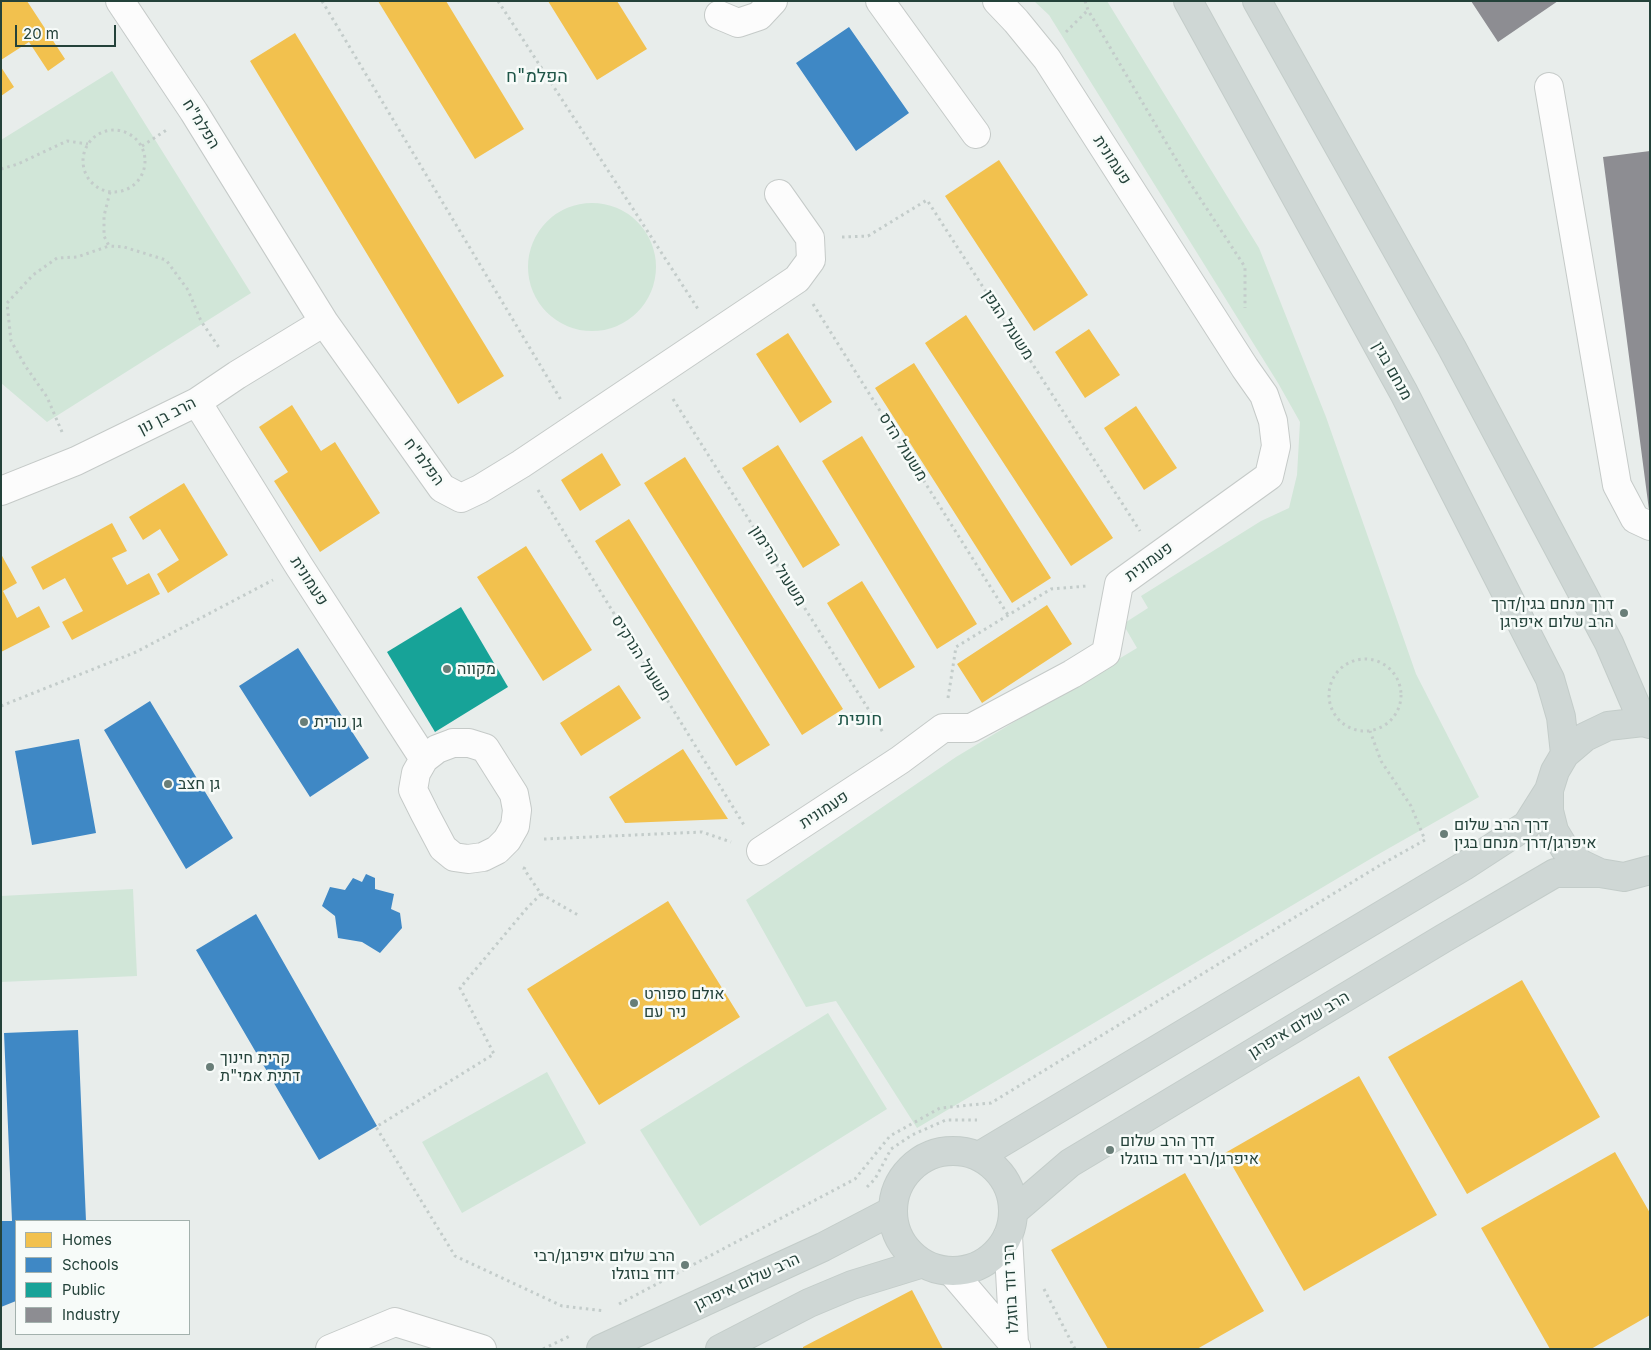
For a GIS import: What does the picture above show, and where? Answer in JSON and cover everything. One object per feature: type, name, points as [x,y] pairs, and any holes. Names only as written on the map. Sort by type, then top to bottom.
[{"type":"main road","name":"מנחם בגין","points":[[1188,1],[1404,393],[1550,680],[1561,717],[1565,754]]},
{"type":"main road","points":[[979,1156],[1464,866],[1527,825],[1549,790],[1555,771],[1565,754],[1585,737],[1608,726],[1646,723],[1609,643],[1452,348],[1257,1]]},
{"type":"main road","points":[[1549,790],[1549,811],[1554,831],[1565,849],[1581,864],[1612,875],[1650,893]]},
{"type":"main road","name":"הרב שלום איפרגן","points":[[1010,1224],[1070,1163],[1555,873],[1612,875],[1650,870]]},
{"type":"main road","points":[[955,1151],[979,1156],[993,1167],[1003,1179],[1010,1192],[1010,1224],[1003,1245],[994,1256],[982,1265],[952,1272],[937,1270],[920,1264],[909,1254],[899,1240],[892,1212],[896,1193],[902,1179],[908,1170],[924,1158],[936,1153],[955,1151]]},
{"type":"main road","name":"הרב שלום איפרגן","points":[[601,1349],[823,1247],[892,1212]]},
{"type":"main road","points":[[720,1349],[809,1303],[852,1285],[920,1264]]},
{"type":"street","name":"הפלמ\"ח","points":[[120,1],[194,112],[324,322],[442,488],[461,498],[480,489],[521,464],[797,279],[811,260],[810,238]]},
{"type":"street","points":[[719,15],[738,23],[759,16],[773,1]]},
{"type":"street","points":[[880,1],[976,134]]},
{"type":"street","name":"פעמונית","points":[[760,851],[900,760],[943,728],[971,728],[1072,674],[1106,653],[1119,584],[1269,476],[1276,446],[1273,421],[1264,396],[1047,58],[997,1]]},
{"type":"street","points":[[1549,87],[1617,485],[1635,519],[1650,526]]},
{"type":"street","points":[[779,194],[810,238]]},
{"type":"street","name":"הרב בן נון","points":[[1,491],[76,461],[197,402],[237,374],[324,322]]},
{"type":"street","name":"פעמונית","points":[[197,402],[299,566],[424,759]]},
{"type":"street","points":[[453,743],[469,743],[485,748],[514,794],[517,810],[515,826],[518,839],[483,857],[468,859],[454,857],[443,848],[413,790],[416,773],[424,759],[437,749],[453,743]]},
{"type":"street","name":"רבי דוד בוזגלו","points":[[1010,1224],[1015,1346]]},
{"type":"street","name":"רבי דוד בוזגלו","points":[[952,1272],[1015,1346]]},
{"type":"street","points":[[330,1349],[395,1322],[482,1349]]},
{"type":"path","points":[[322,1],[577,426]]},
{"type":"path","points":[[498,1],[714,334]]},
{"type":"path","points":[[1084,1],[1190,183],[1245,267]]},
{"type":"path","points":[[115,130],[126,132],[142,146],[145,165],[143,175],[137,183],[129,189],[120,192],[110,192],[100,190],[92,184],[86,175],[83,165],[84,154],[88,144],[95,136],[105,131],[115,130]]},
{"type":"path","points":[[1,169],[18,164],[67,141],[88,144]]},
{"type":"path","points":[[109,246],[104,236],[104,216],[110,192]]},
{"type":"path","name":"משעול הגפן","points":[[810,238],[868,236],[927,200],[1157,556]]},
{"type":"path","points":[[76,461],[47,397],[26,367],[12,341],[7,303],[33,275],[57,258],[77,256],[109,246],[124,247],[166,260],[188,290],[201,321],[237,374]]},
{"type":"path","name":"משעול הדס","points":[[797,279],[1008,615]]},
{"type":"path","name":"משעול הרימון","points":[[657,372],[900,760]]},
{"type":"path","name":"משעול הנרקיס","points":[[521,464],[760,851]]},
{"type":"path","points":[[1,706],[136,652],[299,566]]},
{"type":"path","points":[[943,728],[956,647],[1051,589],[1119,584]]},
{"type":"path","points":[[1366,659],[1388,666],[1400,686],[1401,698],[1398,710],[1392,720],[1382,727],[1370,731],[1358,731],[1338,719],[1329,697],[1331,685],[1336,674],[1344,666],[1354,661],[1366,659]]},
{"type":"path","points":[[541,894],[460,988],[494,1054],[376,1126],[454,1256],[562,1306],[605,1312],[691,1264],[854,1179],[890,1136],[940,1108],[991,1103],[1382,864],[1425,840],[1411,806],[1381,761],[1370,731]]},
{"type":"path","points":[[578,914],[541,894],[524,869],[518,839],[702,832],[760,851]]},
{"type":"path","points":[[862,1191],[875,1179],[891,1149],[912,1135],[946,1120],[978,1120]]},
{"type":"path","points":[[543,1349],[578,1332]]},
{"type":"green space","points":[[1034,1],[1107,1],[1259,248],[1326,417],[1416,674],[1479,797],[1377,855],[917,1128],[836,1001],[806,1007],[746,900],[956,757],[1137,648],[1123,624],[1148,608],[1141,596],[1261,521],[1289,508],[1297,475],[1300,422],[1278,383],[1049,15]]},
{"type":"green space","points":[[112,71],[251,293],[47,422],[1,383],[1,140]]},
{"type":"green space","points":[[592,203],[605,204],[617,208],[637,222],[651,242],[655,254],[655,280],[651,292],[637,312],[617,326],[605,330],[592,331],[579,330],[567,326],[547,312],[533,292],[529,280],[528,267],[529,254],[533,242],[547,222],[567,208],[579,204]]},
{"type":"green space","points":[[133,889],[137,976],[1,982],[1,896]]},
{"type":"green space","points":[[828,1013],[887,1109],[700,1226],[640,1130]]},
{"type":"green space","points":[[547,1072],[586,1143],[462,1213],[422,1142]]},
{"type":"building: Homes","points":[[1,1],[27,1],[65,59],[48,71],[29,42],[1,60]]},
{"type":"building: Homes","points":[[378,1],[446,1],[524,129],[475,159]]},
{"type":"building: Homes","points":[[548,1],[617,1],[647,49],[597,80]]},
{"type":"building: Homes","points":[[295,33],[504,376],[458,404],[250,61]]},
{"type":"building: Homes","points":[[1,67],[14,87],[1,96]]},
{"type":"building: Homes","points":[[999,160],[1088,295],[1034,331],[945,196]]},
{"type":"building: Homes","points":[[966,315],[1113,538],[1071,566],[925,343]]},
{"type":"building: Homes","points":[[1089,329],[1120,375],[1085,398],[1055,352]]},
{"type":"building: Homes","points":[[788,333],[832,402],[800,423],[756,354]]},
{"type":"building: Homes","points":[[914,363],[1051,578],[1012,603],[875,388]]},
{"type":"building: Homes","points":[[292,405],[321,451],[335,442],[380,513],[320,552],[274,481],[288,472],[259,427]]},
{"type":"building: Homes","points":[[1136,406],[1177,468],[1144,490],[1104,428]]},
{"type":"building: Homes","points":[[862,436],[977,624],[937,649],[822,461]]},
{"type":"building: Homes","points":[[778,445],[840,545],[803,568],[742,468]]},
{"type":"building: Homes","points":[[602,453],[621,485],[580,511],[561,480]]},
{"type":"building: Homes","points":[[685,457],[843,709],[802,735],[644,483]]},
{"type":"building: Homes","points":[[184,483],[228,555],[168,593],[157,574],[179,560],[160,529],[143,540],[129,517]]},
{"type":"building: Homes","points":[[629,519],[770,745],[736,766],[595,541]]},
{"type":"building: Homes","points":[[112,523],[127,551],[112,558],[127,585],[149,573],[160,594],[72,640],[62,622],[83,611],[65,578],[43,590],[31,567]]},
{"type":"building: Homes","points":[[526,546],[592,650],[543,681],[477,577]]},
{"type":"building: Homes","points":[[1,554],[17,583],[3,591],[17,618],[39,606],[50,627],[1,652]]},
{"type":"building: Homes","points":[[862,581],[915,667],[879,689],[827,603]]},
{"type":"building: Homes","points":[[1047,605],[1072,644],[982,703],[957,664]]},
{"type":"building: Homes","points":[[619,685],[641,718],[581,756],[560,723]]},
{"type":"building: Homes","points":[[683,749],[728,819],[625,823],[609,797]]},
{"type":"building: Homes","name":"אולם ספורט ניר עם","points":[[668,901],[740,1017],[599,1105],[527,989]]},
{"type":"building: Homes","points":[[1522,980],[1600,1117],[1467,1194],[1388,1057]]},
{"type":"building: Homes","points":[[1359,1076],[1437,1215],[1304,1291],[1225,1153]]},
{"type":"building: Homes","points":[[1615,1152],[1650,1213],[1650,1315],[1591,1349],[1550,1349],[1481,1228]]},
{"type":"building: Homes","points":[[1185,1173],[1264,1311],[1197,1349],[1108,1349],[1051,1250]]},
{"type":"building: Homes","points":[[912,1290],[943,1349],[803,1349],[803,1347]]},
{"type":"building: Schools","points":[[849,27],[909,113],[856,151],[796,63]]},
{"type":"building: Schools","name":"גן נורית","points":[[298,648],[369,758],[310,797],[239,686]]},
{"type":"building: Schools","name":"גן חצב","points":[[150,701],[233,838],[186,869],[104,730]]},
{"type":"building: Schools","points":[[79,739],[96,833],[32,845],[15,751]]},
{"type":"building: Schools","points":[[366,874],[375,878],[375,889],[394,894],[391,909],[400,913],[402,928],[380,953],[362,942],[338,938],[335,916],[322,906],[330,887],[345,890],[353,878],[362,882]]},
{"type":"building: Schools","points":[[256,914],[377,1126],[319,1160],[196,950]]},
{"type":"building: Schools","points":[[78,1030],[86,1220],[15,1220],[15,1301],[1,1307],[1,1221],[12,1221],[4,1033]]},
{"type":"building: Public","name":"מקווה","points":[[461,607],[508,687],[435,732],[387,652]]},
{"type":"building: Industry","points":[[1471,1],[1558,1],[1498,42]]},
{"type":"building: Industry","points":[[1650,151],[1650,510],[1649,510],[1603,157]]},
{"type":"place","name":"דרך מנחם בגין/דרך הרב שלום איפרגן","points":[[1624,613]]},
{"type":"place","name":"מקווה","points":[[447,669]]},
{"type":"place","name":"גן נורית","points":[[304,722]]},
{"type":"place","name":"גן חצב","points":[[168,784]]},
{"type":"place","name":"דרך הרב שלום איפרגן/דרך מנחם בגין","points":[[1444,834]]},
{"type":"place","name":"אולם ספורט ניר עם","points":[[634,1003]]},
{"type":"place","name":"קרית חינוך דתית אמי\"ת","points":[[210,1067]]},
{"type":"place","name":"דרך הרב שלום איפרגן/רבי דוד בוזגלו","points":[[1110,1150]]},
{"type":"place","name":"הרב שלום איפרגן/רבי דוד בוזגלו","points":[[685,1265]]},
{"type":"district","name":"הפלמ\"ח","points":[[537,77]]},
{"type":"district","name":"חופית","points":[[860,720]]}]
